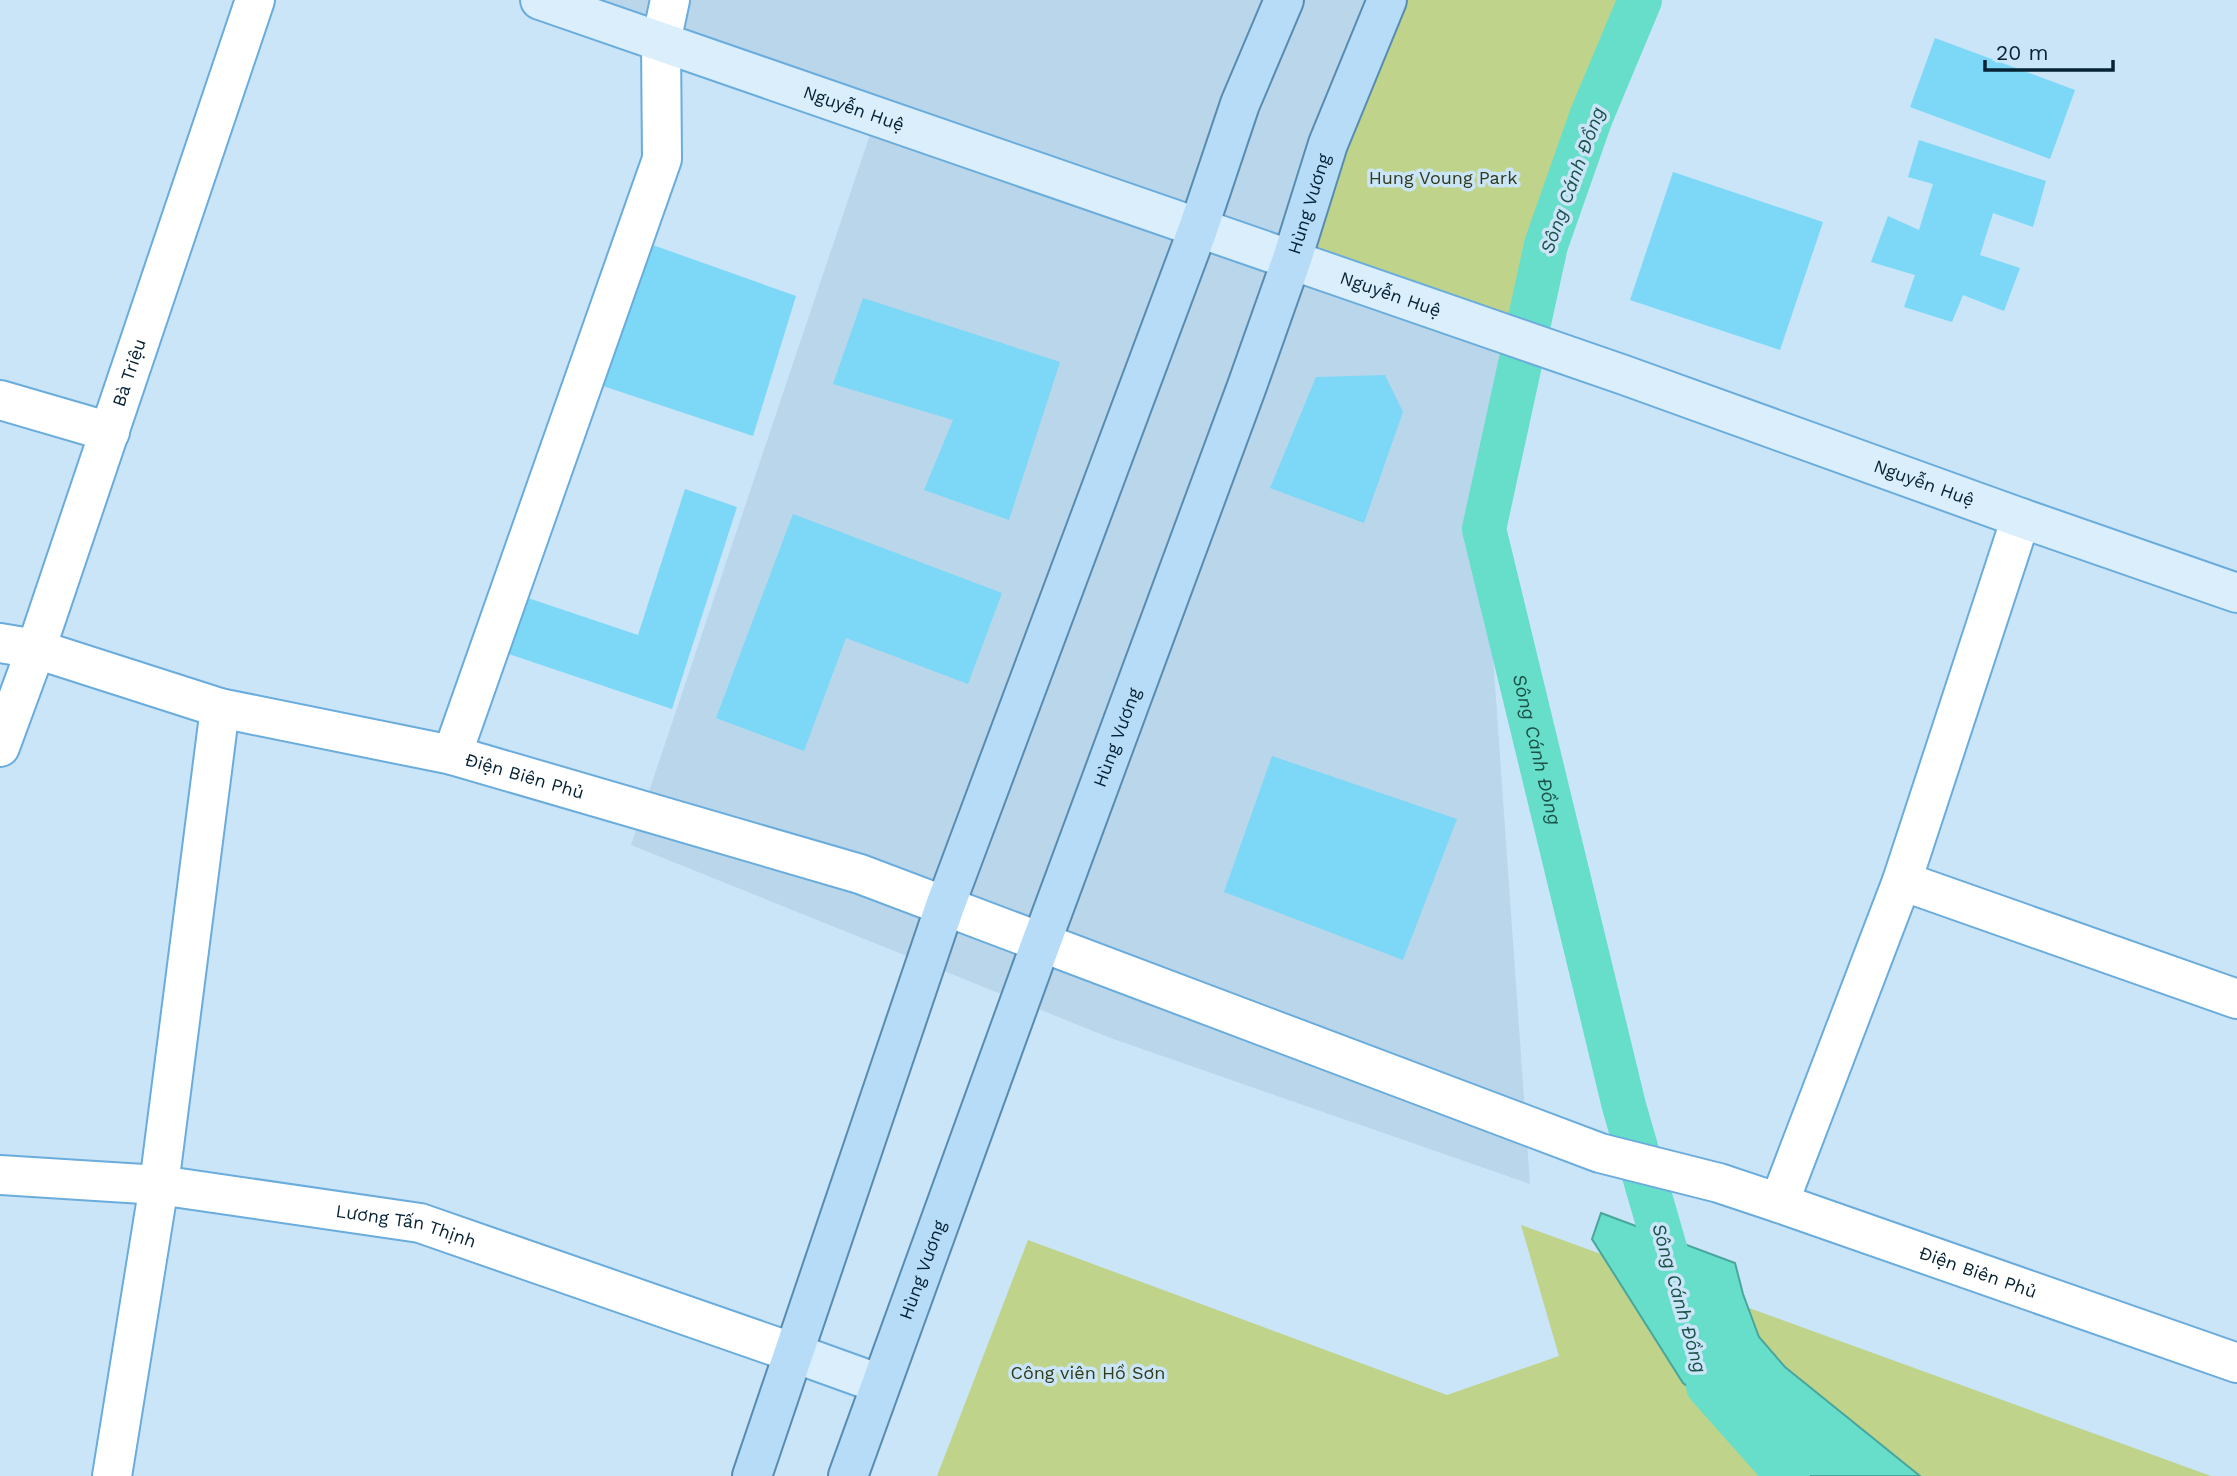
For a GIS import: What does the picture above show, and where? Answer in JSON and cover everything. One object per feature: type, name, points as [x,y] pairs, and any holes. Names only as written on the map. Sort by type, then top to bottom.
[{"type":"main road","name":"Nguyễn Huệ","points":[[540,0],[1624,375],[2237,593]]},
{"type":"main road","points":[[752,1476],[945,906],[1198,229],[1240,104],[1284,0]]},
{"type":"main road","name":"Hùng Vương","points":[[848,1476],[1292,259],[1328,144],[1387,0]]},
{"type":"main road","points":[[794,1353],[880,1384]]},
{"type":"street","name":"Bà Triệu","points":[[0,747],[18,646],[110,432],[256,0]]},
{"type":"street","points":[[452,755],[662,159],[661,42],[670,0]]},
{"type":"street","points":[[0,400],[110,432]]},
{"type":"street","points":[[1779,1203],[1902,881],[2021,518]]},
{"type":"street","name":"Điện Biên Phủ","points":[[18,646],[220,708],[452,755],[860,874],[1600,1153],[1719,1184],[1779,1203],[2237,1363]]},
{"type":"street","points":[[112,1476],[159,1185],[220,708]]},
{"type":"street","points":[[1902,881],[2237,999]]},
{"type":"street","name":"Lương Tấn Thịnh","points":[[0,1175],[159,1185],[420,1223],[794,1353]]},
{"type":"shaded area","points":[[540,0],[1387,0],[1531,342],[1484,529],[1530,1184],[1108,1037],[631,845],[876,117]]},
{"type":"green space","name":"Hung Voung Park","points":[[1387,0],[1640,0],[1591,117],[1546,245],[1531,342],[1292,259]]},
{"type":"green space","name":"Công viên Hồ Sơn","points":[[1521,1225],[2211,1476],[937,1476],[1028,1240],[1447,1395],[1559,1356]]},
{"type":"water","points":[[1601,1213],[1735,1263],[1759,1337],[1785,1367],[1920,1476],[1806,1476],[1798,1458],[1781,1455],[1683,1383],[1592,1239]]},
{"type":"building","points":[[1935,38],[2075,90],[2050,159],[1910,107]]},
{"type":"building","points":[[1919,140],[2046,181],[2033,227],[1993,213],[1980,255],[2020,268],[2004,311],[1963,295],[1952,322],[1904,307],[1915,275],[1871,262],[1888,216],[1919,230],[1933,184],[1908,177]]},
{"type":"building","points":[[1673,172],[1823,222],[1780,350],[1630,300]]},
{"type":"building","points":[[650,244],[796,296],[753,436],[597,384]]},
{"type":"building","points":[[863,298],[1060,362],[1009,520],[924,490],[953,420],[833,384]]},
{"type":"building","points":[[1385,375],[1403,412],[1364,523],[1270,488],[1316,377]]},
{"type":"building","points":[[685,489],[737,507],[672,709],[494,649],[513,593],[638,635]]},
{"type":"building","points":[[793,514],[1002,593],[968,684],[846,638],[804,751],[716,718]]},
{"type":"building","points":[[1272,756],[1457,819],[1403,960],[1224,892]]},
{"type":"waterway","name":"Sông Cánh Đồng","points":[[1640,0],[1591,117],[1546,245],[1484,529],[1624,1106],[1678,1293]]},
{"type":"waterway","name":"Sông Cánh Đồng","points":[[1708,1386],[1788,1476]]}]
